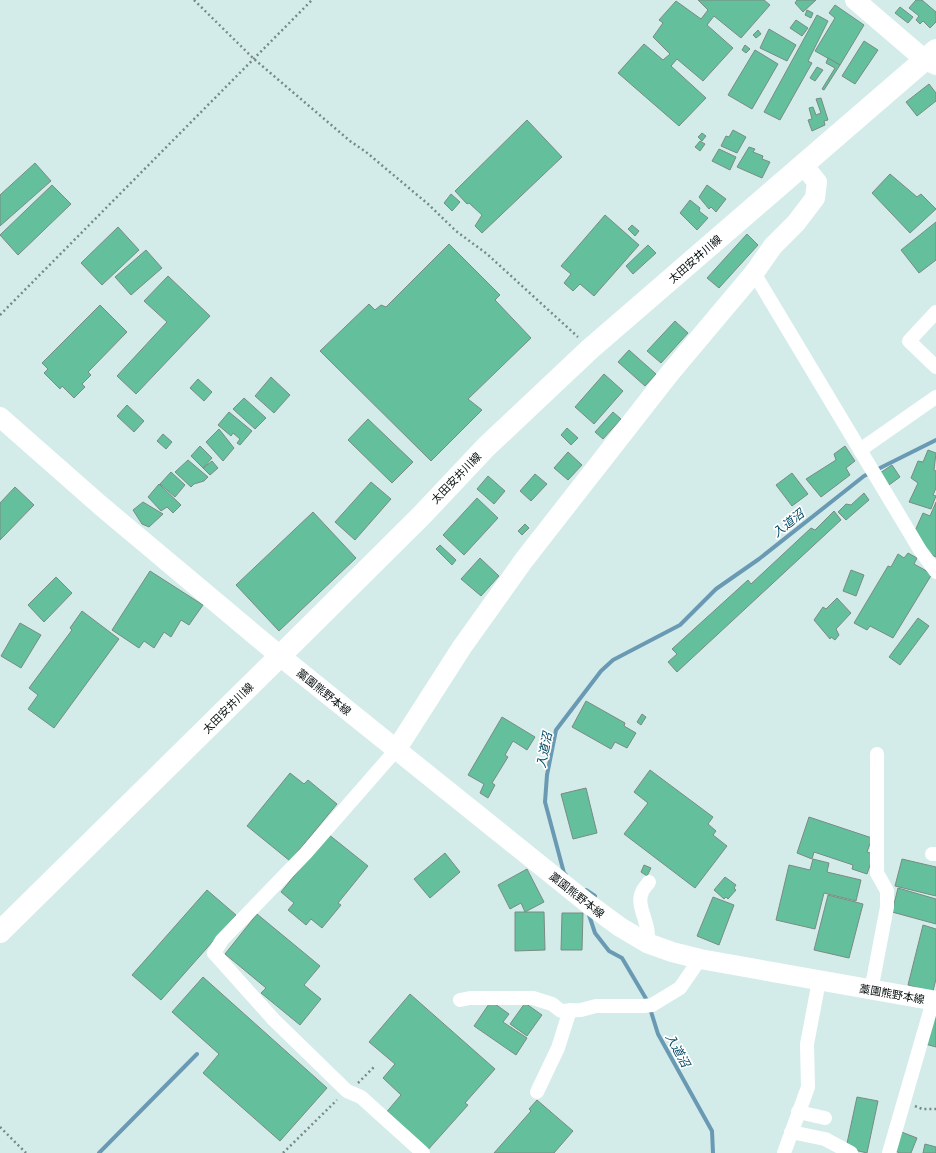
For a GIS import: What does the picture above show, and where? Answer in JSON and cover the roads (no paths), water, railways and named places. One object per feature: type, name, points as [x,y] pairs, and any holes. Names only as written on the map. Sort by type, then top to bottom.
[{"type":"main road","name":"太田安井川線","points":[[0,932],[421,516],[486,447],[590,349],[932,58]]},
{"type":"street","points":[[855,0],[932,58]]},
{"type":"street","points":[[423,1153],[361,1097],[347,1091],[274,1020],[214,953],[222,940],[306,853],[396,750],[462,647],[524,560],[670,373],[754,273],[773,246],[796,223],[815,198],[816,182],[804,166]]},
{"type":"street","points":[[754,273],[920,550],[936,572]]},
{"type":"street","points":[[936,312],[908,341],[936,367]]},
{"type":"street","points":[[860,450],[936,397]]},
{"type":"street","name":"藁園熊野本線","points":[[0,417],[106,510],[280,656],[591,906],[620,927],[647,943],[672,952],[700,959],[871,991],[934,1001]]},
{"type":"street","points":[[871,991],[887,907],[887,891],[877,874],[877,754]]},
{"type":"street","points":[[647,943],[650,932],[641,899],[642,893],[649,882]]},
{"type":"street","points":[[460,1000],[477,998],[533,998],[552,1004],[561,1010],[596,1006],[648,1006],[680,988],[700,959]]},
{"type":"street","points":[[784,1153],[808,1087],[807,1044],[819,981]]},
{"type":"street","points":[[889,1153],[903,1101],[934,1001]]},
{"type":"street","points":[[537,1092],[558,1048],[570,1010]]},
{"type":"street","points":[[798,1112],[825,1118]]},
{"type":"street","points":[[791,1132],[825,1139],[850,1153]]},
{"type":"waterway","name":"入道沼","points":[[566,875],[564,873],[545,802],[547,775],[556,730],[601,671],[613,660],[680,625],[716,589],[759,559],[864,476],[936,440]]},
{"type":"waterway","name":"入道沼","points":[[586,890],[595,896],[594,900]]},
{"type":"waterway","name":"入道沼","points":[[590,913],[589,915],[595,933],[609,951],[622,958],[648,1002],[658,1034],[712,1131],[713,1153]]},
{"type":"waterway","points":[[99,1153],[197,1054]]}]
